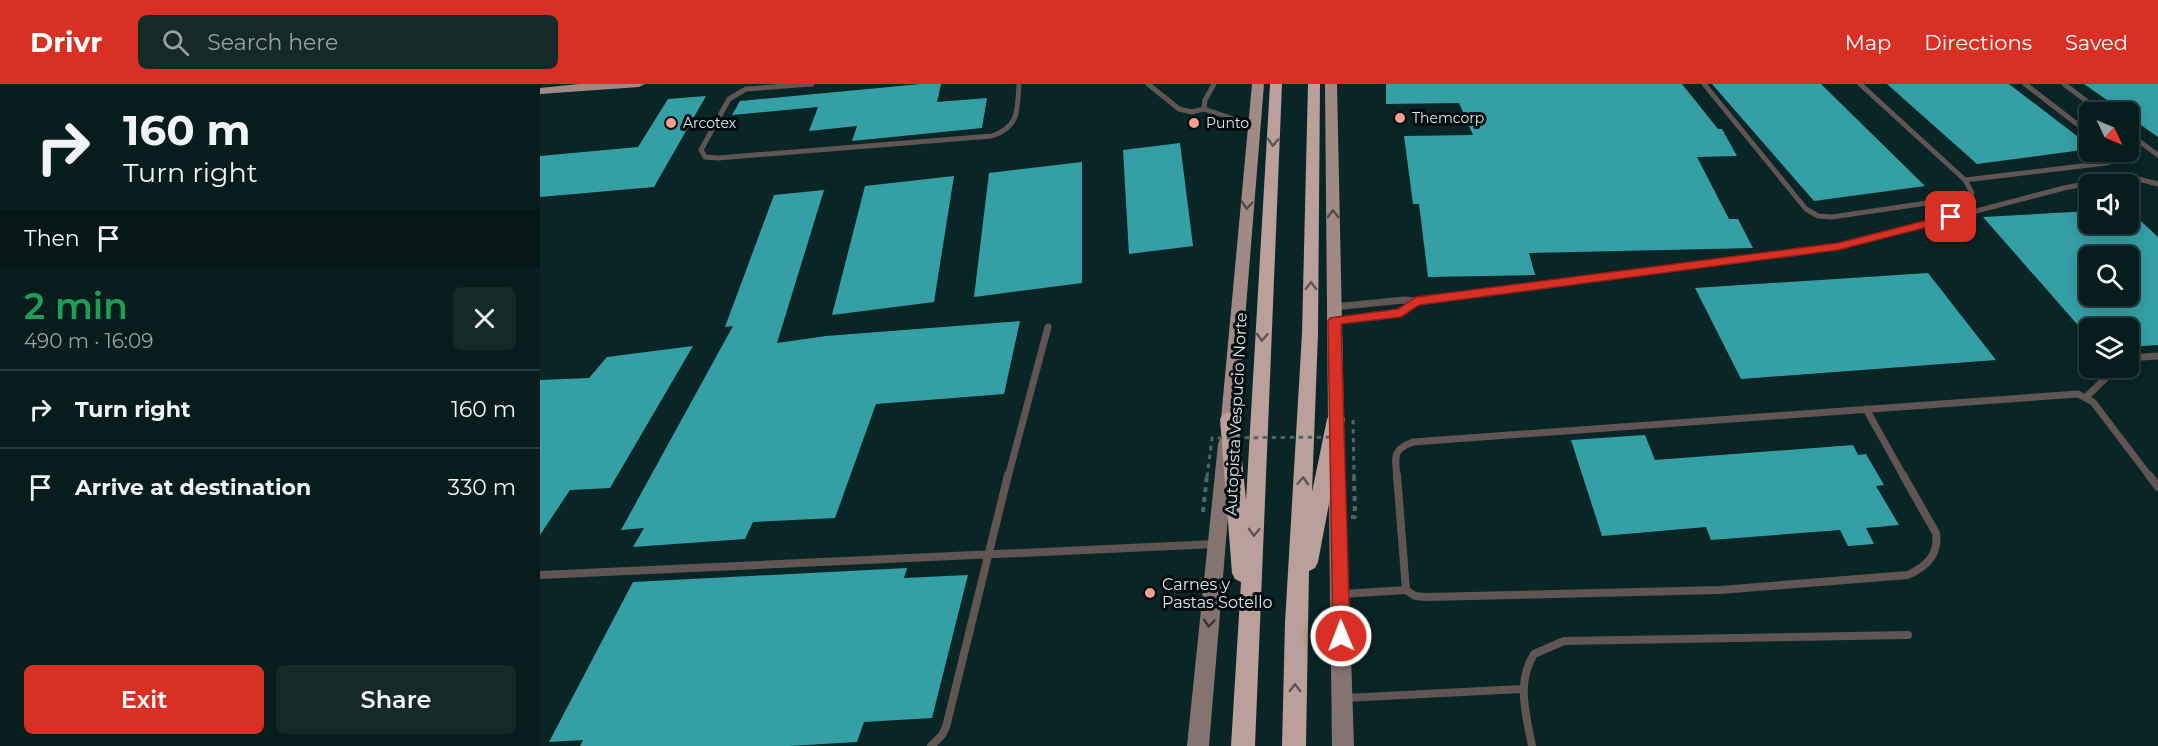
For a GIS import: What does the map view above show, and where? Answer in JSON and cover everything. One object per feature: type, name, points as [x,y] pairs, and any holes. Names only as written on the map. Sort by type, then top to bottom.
[{"type":"highway","name":"Autopista Vespucio Norte","points":[[1243,746],[1276,84]]},
{"type":"highway","points":[[1294,746],[1296,623],[1310,342],[1314,84]]},
{"type":"highway","points":[[1229,419],[1249,645]]},
{"type":"highway","points":[[1296,623],[1345,420]]},
{"type":"main road","points":[[540,91],[639,84]]},
{"type":"main road","points":[[1198,746],[1229,419],[1257,84]]},
{"type":"main road","points":[[1331,84],[1334,314],[1345,420],[1341,594],[1343,746]]},
{"type":"lane","points":[[812,84],[746,89],[736,93],[729,99],[701,150],[705,157],[718,158],[992,136],[1006,132],[1014,125],[1019,84]]},
{"type":"lane","points":[[1148,84],[1179,109],[1192,112],[1204,109],[1254,126]]},
{"type":"lane","points":[[1204,109],[1205,100],[1214,84]]},
{"type":"lane","points":[[1704,84],[1806,209],[1818,216],[1832,217],[1968,197],[1972,193],[1965,180],[1860,84]]},
{"type":"lane","points":[[2025,84],[2079,126]]},
{"type":"lane","points":[[2064,84],[2088,102]]},
{"type":"lane","points":[[2139,141],[2158,155]]},
{"type":"lane","points":[[1965,180],[2110,162]]},
{"type":"lane","points":[[1334,314],[1404,300],[1416,301],[1838,246],[2064,188],[2127,176],[2158,184]]},
{"type":"lane","points":[[1334,314],[1401,313],[1416,301]]},
{"type":"lane","points":[[931,746],[942,735],[946,727],[987,554],[1048,327]]},
{"type":"lane","points":[[2139,357],[2158,356]]},
{"type":"lane","points":[[2086,397],[2106,378]]},
{"type":"lane","points":[[1406,590],[1395,461],[1396,451],[1404,445],[2071,394],[2086,397],[2093,402],[2158,487]]},
{"type":"lane","points":[[1341,594],[1406,590],[1415,596],[1427,597],[1720,590],[1908,575],[1921,570],[1931,562],[1939,544],[1936,533],[1866,409]]},
{"type":"lane","points":[[540,574],[1216,544]]},
{"type":"lane","points":[[1532,746],[1522,689],[1527,667],[1535,653],[1564,641],[1908,635]]},
{"type":"lane","points":[[1342,698],[1493,688],[1522,689]]},
{"type":"path","points":[[1203,512],[1212,438],[1342,437],[1343,517],[1355,517],[1345,420]]},
{"type":"building","points":[[941,84],[937,102],[987,98],[982,128],[852,141],[857,126],[809,131],[818,107],[732,115],[740,101]]},
{"type":"building","points":[[1386,84],[1682,84],[1718,129],[1722,129],[1737,156],[1697,157],[1729,219],[1738,219],[1753,248],[1529,253],[1535,275],[1428,277],[1419,204],[1413,204],[1404,136],[1473,135],[1459,103],[1386,104]]},
{"type":"building","points":[[1712,84],[1821,84],[1925,186],[1814,201]]},
{"type":"building","points":[[1887,84],[2009,84],[2079,138],[2079,150],[1977,164]]},
{"type":"building","points":[[2084,84],[2158,84],[2158,137],[2139,124],[2139,102],[2110,102]]},
{"type":"building","name":"Arcotex","points":[[706,96],[654,187],[540,197],[540,156],[638,147],[668,99]]},
{"type":"building","points":[[1180,143],[1193,246],[1129,254],[1123,150]]},
{"type":"building","points":[[1082,162],[1082,283],[974,297],[989,173]]},
{"type":"building","points":[[954,176],[934,302],[832,315],[865,186]]},
{"type":"building","points":[[824,190],[777,343],[826,336],[1020,321],[1004,394],[876,404],[835,518],[753,522],[745,539],[633,547],[644,528],[621,530],[733,326],[725,327],[774,195]]},
{"type":"building","points":[[2079,212],[2079,234],[2139,234],[2139,219],[2158,237],[2158,345],[2139,346],[2139,318],[2079,318],[2079,326],[1983,217]]},
{"type":"building","points":[[1928,273],[1996,360],[1741,379],[1695,288]]},
{"type":"building","points":[[693,346],[610,488],[570,490],[540,535],[540,380],[589,378],[607,357]]},
{"type":"building","points":[[1645,435],[1655,460],[1853,445],[1858,455],[1866,454],[1884,485],[1876,486],[1899,525],[1866,528],[1874,544],[1848,546],[1840,530],[1711,540],[1706,527],[1602,536],[1571,440]]},
{"type":"building","points":[[907,568],[904,578],[968,575],[932,718],[864,722],[857,742],[789,746],[580,746],[583,740],[549,742],[633,582]]},
{"type":"place","name":"Themcorp","points":[[1400,118]]},
{"type":"place","name":"Arcotex","points":[[671,123]]},
{"type":"place","name":"Punto","points":[[1194,123]]},
{"type":"place","name":"Carnes y Pastas Sotello","points":[[1150,593]]},
{"type":"route","points":[[1341,636],[1335,321],[1401,313],[1416,301],[1838,246],[1951,217]]}]
